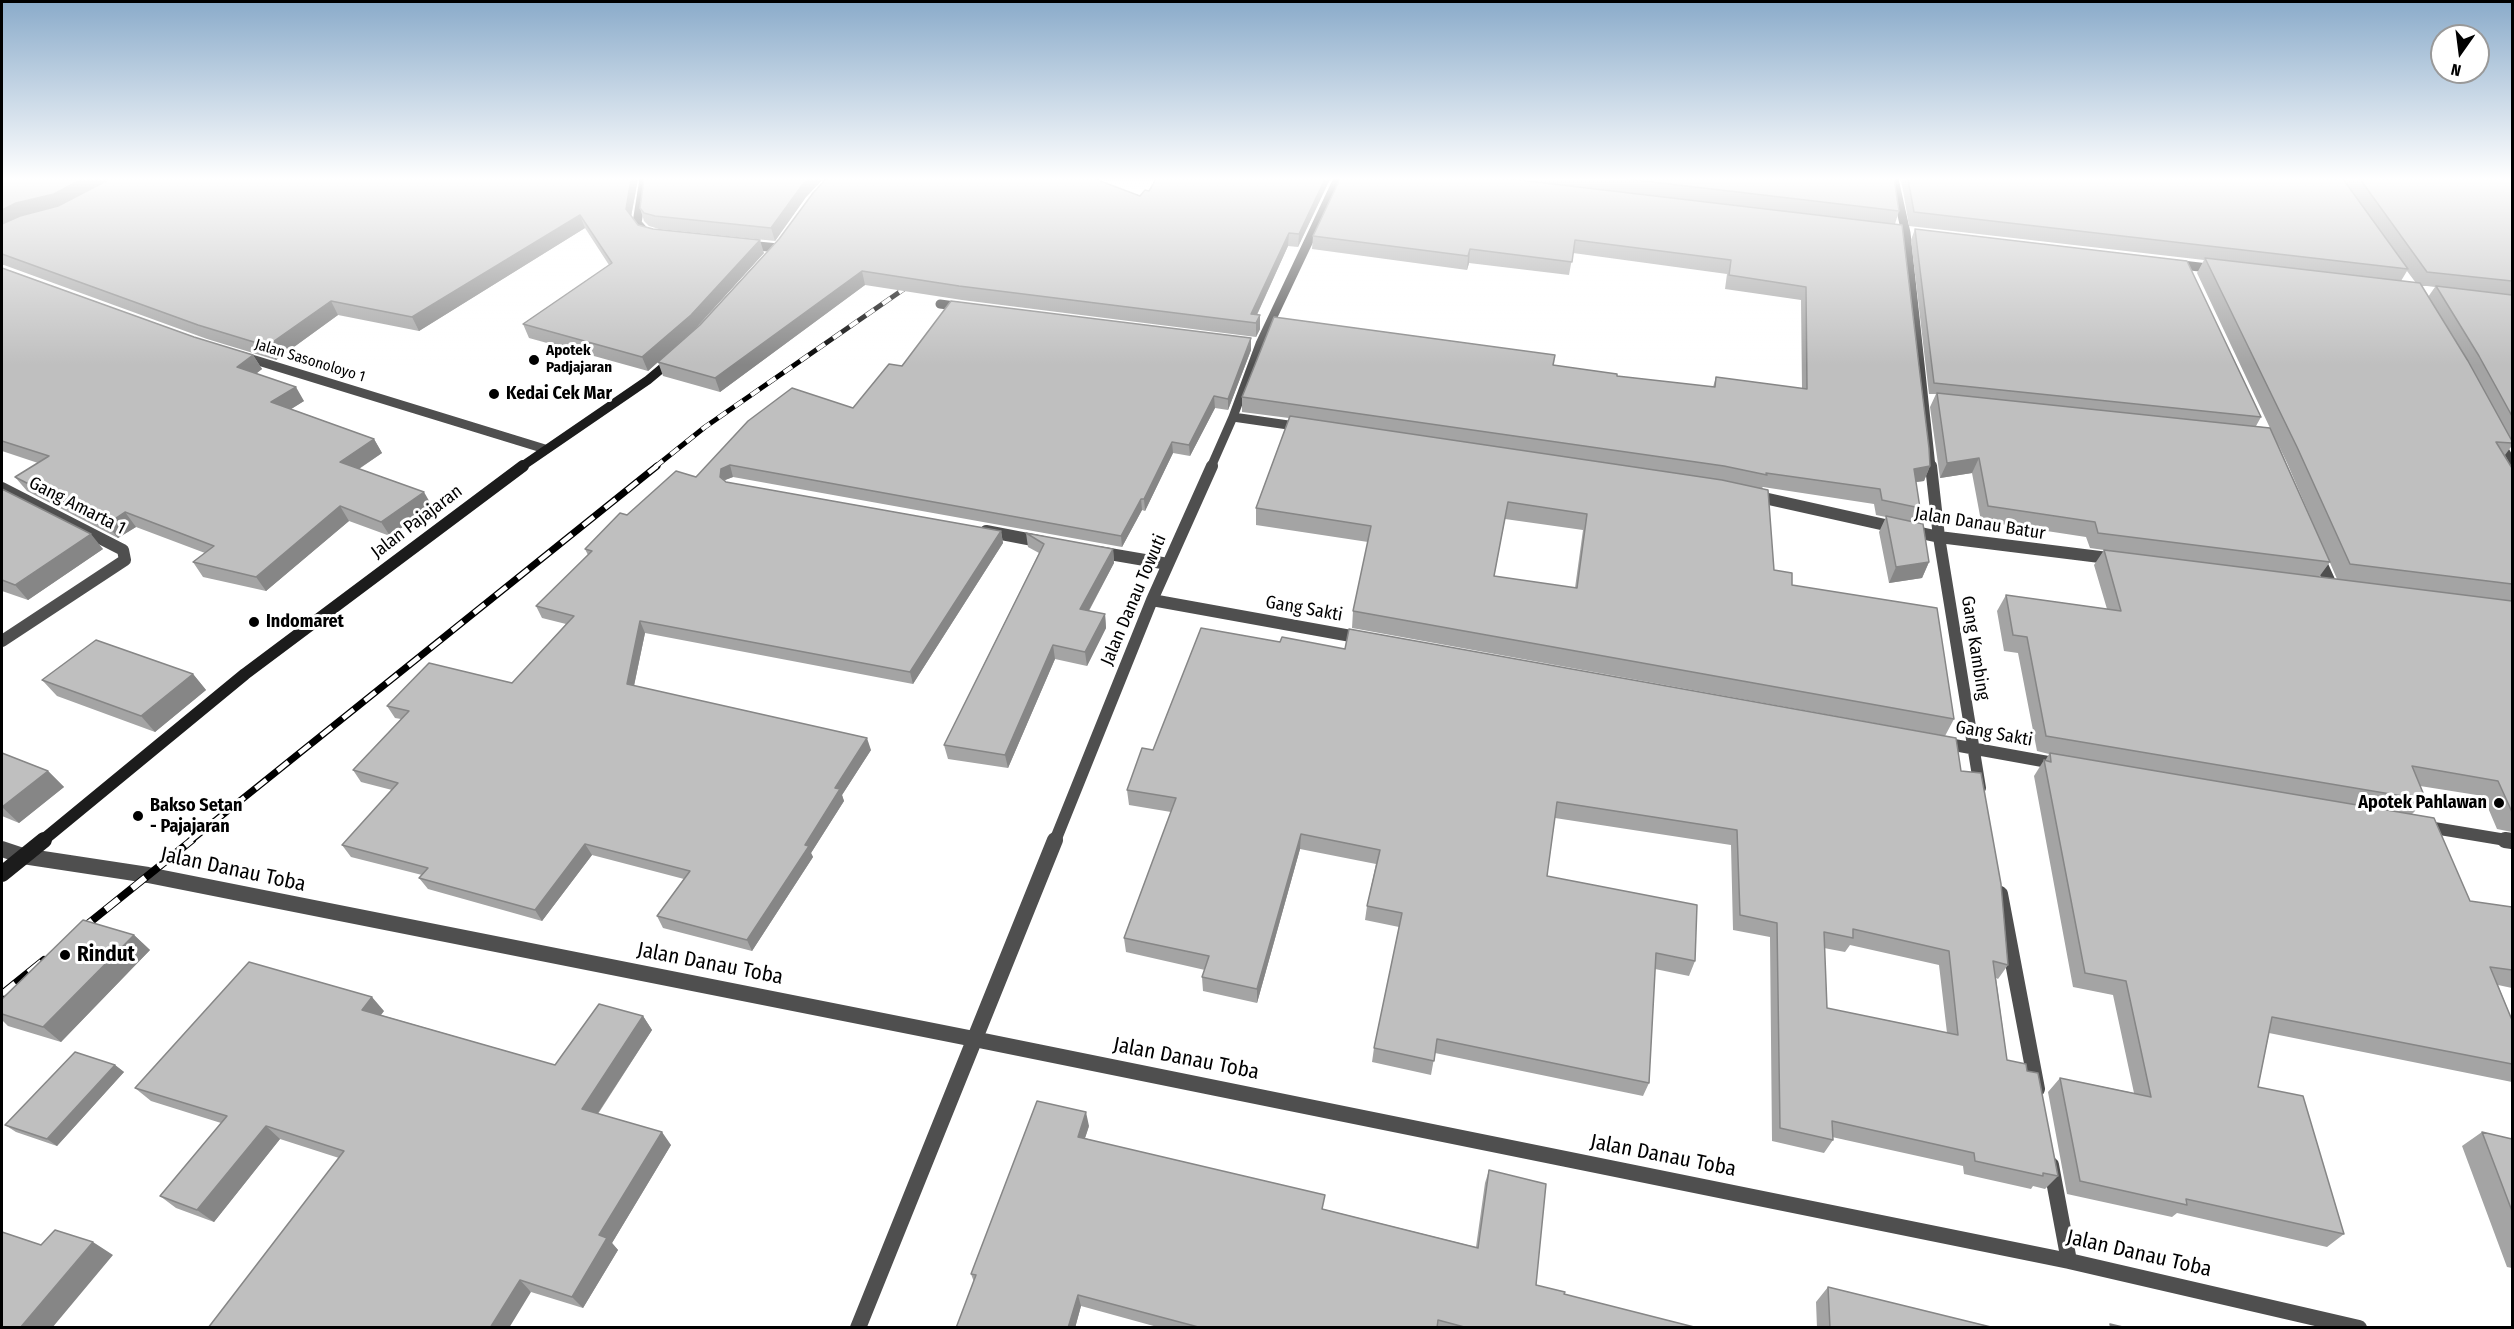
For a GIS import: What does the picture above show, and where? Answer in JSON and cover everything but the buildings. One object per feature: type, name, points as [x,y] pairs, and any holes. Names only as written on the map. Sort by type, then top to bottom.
[{"type":"main road","name":"Jalan Pajajaran","points":[[2,874],[245,674],[545,449],[648,380],[683,350]]},
{"type":"street","name":"Jalan Danau Towuti","points":[[858,1328],[1152,600],[1233,417],[1254,344],[1306,241]]},
{"type":"street","name":"Gang Kambing","points":[[1907,241],[1931,401],[1939,537],[1982,795]]},
{"type":"street","points":[[734,243],[778,247]]},
{"type":"street","points":[[2163,263],[2221,270]]},
{"type":"street","points":[[2187,266],[2192,276]]},
{"type":"street","points":[[940,304],[976,309]]},
{"type":"street","name":"Jalan Sasonoloyo 1","points":[[228,352],[545,449]]},
{"type":"street","points":[[1233,417],[1316,429]]},
{"type":"street","points":[[2491,424],[2512,464]]},
{"type":"street","name":"Gang Amarta 1","points":[[2,488],[123,550],[125,560],[2,641]]},
{"type":"street","name":"Jalan Danau Batur","points":[[1741,493],[1939,537],[2129,561]]},
{"type":"street","points":[[979,530],[1050,543]]},
{"type":"street","points":[[2313,544],[2337,588],[2320,586]]},
{"type":"street","points":[[1086,549],[1168,564]]},
{"type":"street","name":"Gang Sakti","points":[[1152,600],[1375,640]]},
{"type":"street","name":"Gang Sakti","points":[[1926,740],[2067,765]]},
{"type":"street","points":[[2407,823],[2512,841]]},
{"type":"street","name":"Jalan Danau Toba","points":[[2,849],[23,855],[148,875],[974,1039],[2069,1261],[2359,1328]]},
{"type":"street","points":[[1997,877],[2038,1098]]},
{"type":"street","points":[[2049,1156],[2069,1261]]},
{"type":"railway","points":[[655,467],[705,427],[914,282]]},
{"type":"railway","points":[[190,841],[657,466]]},
{"type":"railway","points":[[79,931],[192,840]]},
{"type":"railway","points":[[2,994],[44,960]]},
{"type":"place","name":"Apotek Padjajaran","points":[[534,360]]},
{"type":"place","name":"Kedai Cek Mar","points":[[494,394]]},
{"type":"place","name":"Indomaret","points":[[254,622]]},
{"type":"place","name":"Apotek Pahlawan","points":[[2499,803]]},
{"type":"place","name":"Bakso Setan - Pajajaran","points":[[138,816]]},
{"type":"place","name":"Rindut","points":[[65,955]]}]
